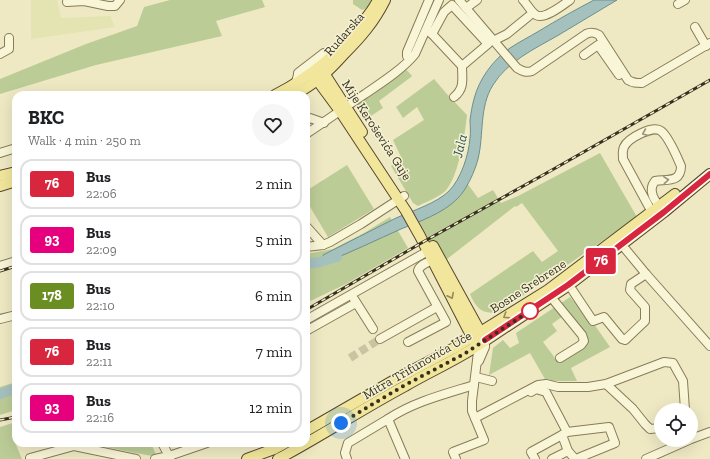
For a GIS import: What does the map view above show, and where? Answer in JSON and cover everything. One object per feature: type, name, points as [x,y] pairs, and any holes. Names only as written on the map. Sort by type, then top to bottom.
[{"type":"main road","name":"Rudarska","points":[[319,74],[356,32],[378,0]]},
{"type":"main road","name":"Rudarska","points":[[319,74],[360,38],[372,22],[385,0]]},
{"type":"main road","points":[[294,90],[319,74]]},
{"type":"main road","name":"Mije Keroševića Guje","points":[[319,74],[401,198],[423,235]]},
{"type":"main road","name":"Bosne Srebrene","points":[[479,339],[551,297],[622,245],[657,212],[710,167]]},
{"type":"main road","points":[[0,176],[12,173]]},
{"type":"main road","name":"Bosne Srebrene","points":[[479,339],[710,174]]},
{"type":"main road","points":[[0,186],[12,182]]},
{"type":"main road","points":[[423,235],[430,256],[479,339]]},
{"type":"main road","points":[[423,235],[479,339]]},
{"type":"main road","name":"Mitra Trifunovića Uče","points":[[310,429],[479,339]]},
{"type":"main road","name":"Mitra Trifunovića Uče","points":[[310,442],[405,385],[463,355],[479,339]]},
{"type":"main road","points":[[247,459],[278,447]]},
{"type":"main road","name":"Mitra Trifunovića Uče","points":[[278,459],[301,447]]},
{"type":"street","points":[[67,2],[84,1],[108,6],[116,6],[120,0]]},
{"type":"street","points":[[407,56],[407,52],[429,0]]},
{"type":"street","points":[[429,32],[439,0]]},
{"type":"street","points":[[460,0],[503,52],[517,68],[523,72],[528,73],[532,71],[586,34],[595,33],[599,35],[628,80]]},
{"type":"street","points":[[466,8],[477,0]]},
{"type":"street","points":[[523,0],[535,15],[541,16],[549,13],[570,0]]},
{"type":"street","points":[[310,132],[387,78],[410,59],[444,12],[452,5],[488,44],[462,66]]},
{"type":"street","points":[[494,40],[507,34],[529,16]]},
{"type":"street","points":[[584,55],[598,45],[623,81],[628,80],[642,83],[708,45],[695,27]]},
{"type":"street","points":[[429,32],[462,66],[463,85],[459,93],[454,97]]},
{"type":"street","points":[[0,54],[9,49],[9,38]]},
{"type":"street","points":[[294,90],[298,73],[324,53],[338,52]]},
{"type":"street","points":[[310,118],[324,123]]},
{"type":"street","points":[[654,129],[660,130],[665,135],[681,166],[681,171],[678,176],[673,179],[656,181],[652,185],[651,191],[657,212],[623,159],[624,146],[630,140],[646,131],[654,129]]},
{"type":"street","points":[[0,153],[12,149]]},
{"type":"street","points":[[310,247],[323,245],[330,242],[401,198]]},
{"type":"street","points":[[310,230],[323,245]]},
{"type":"street","points":[[622,245],[710,346]]},
{"type":"street","points":[[310,318],[351,295],[430,256]]},
{"type":"street","points":[[408,342],[446,322],[418,271],[418,268],[430,256]]},
{"type":"street","points":[[0,266],[12,262]]},
{"type":"street","points":[[568,285],[593,321],[604,317],[622,339],[625,340],[646,321],[645,307],[630,290],[631,284],[646,274]]},
{"type":"street","points":[[351,295],[373,329]]},
{"type":"street","points":[[551,297],[582,335],[584,341],[581,345],[560,358]]},
{"type":"street","points":[[310,329],[356,303]]},
{"type":"street","points":[[380,340],[437,307]]},
{"type":"street","points":[[0,319],[12,316]]},
{"type":"street","points":[[456,459],[453,452],[484,440],[472,411],[477,368],[485,347],[479,339]]},
{"type":"street","points":[[476,420],[538,385],[546,384],[558,387],[588,387],[606,384],[664,362],[672,363],[683,381],[685,403]]},
{"type":"street","points":[[348,459],[345,453],[348,443],[395,414],[475,381],[492,381]]},
{"type":"street","points":[[606,384],[633,409],[650,429],[654,429]]},
{"type":"street","points":[[476,420],[536,389],[546,392],[565,434],[568,451],[576,459],[615,443],[609,427],[565,434],[531,452],[535,459]]},
{"type":"street","points":[[388,419],[405,459]]},
{"type":"street","points":[[698,437],[710,432]]},
{"type":"street","points":[[30,458],[70,447]]},
{"type":"street","points":[[79,447],[136,459]]},
{"type":"street","points":[[164,447],[169,458]]},
{"type":"street","points":[[155,459],[169,458],[197,447]]},
{"type":"street","points":[[646,459],[674,447]]},
{"type":"street","points":[[552,459],[568,451]]},
{"type":"green space","points":[[31,0],[57,0],[61,18],[110,16],[115,27],[31,39]]},
{"type":"green space","points":[[170,0],[262,0],[265,7],[216,21],[222,36],[96,65],[0,94],[0,79],[86,44],[137,26],[144,7]]},
{"type":"green space","points":[[353,0],[372,0],[365,9],[362,10],[353,4]]},
{"type":"green space","points":[[404,67],[412,76],[379,101],[383,108],[365,120],[354,103]]},
{"type":"green space","points":[[434,79],[467,115],[466,123],[460,157],[453,179],[443,193],[418,206],[413,203],[391,166],[402,159],[393,140],[424,120],[417,107],[403,118],[396,107]]},
{"type":"green space","points":[[600,153],[637,217],[499,312],[488,312],[477,307],[470,294],[533,251],[542,262],[558,251],[522,203],[516,207],[515,206],[442,263],[416,217],[443,203],[464,179],[478,198],[493,190],[501,203],[518,196]]},
{"type":"green space","points":[[347,165],[374,209],[328,237],[310,207],[310,188]]},
{"type":"green space","points":[[390,217],[408,248],[346,284],[310,301],[310,253],[333,249],[364,233]]},
{"type":"green space","points":[[570,297],[594,324],[610,347],[571,368],[577,381],[546,381],[530,353],[489,375],[493,348],[503,340],[510,348],[519,343],[516,333],[555,307],[563,316],[552,324],[557,331],[543,342],[558,362],[586,345],[587,337],[561,303]]},
{"type":"green space","points":[[12,383],[12,411],[0,415],[0,387]]},
{"type":"green space","points":[[12,423],[12,447],[17,447],[22,459],[0,459],[0,427]]},
{"type":"green space","points":[[105,447],[153,447],[157,457]]},
{"type":"water","points":[[594,0],[617,0],[530,51],[506,69],[493,85],[486,102],[482,121],[480,150],[477,164],[467,186],[457,199],[445,209],[430,217],[326,262],[323,255],[396,218],[431,203],[449,191],[461,173],[466,159],[469,144],[470,120],[476,92],[483,77],[492,64],[510,48]]},
{"type":"waterway","name":"Jala","points":[[310,263],[337,257]]},
{"type":"waterway","name":"Jala","points":[[0,394],[12,390]]},
{"type":"tunnel","points":[[350,358],[380,339]]},
{"type":"railway","points":[[310,308],[710,80]]},
{"type":"railway","points":[[0,271],[12,267]]},
{"type":"railway","points":[[0,420],[12,418]]},
{"type":"bus line","name":"76","points":[[485,340],[568,285],[622,245],[710,174]]},
{"type":"route","points":[[341,423],[405,385],[464,354],[530,311]]}]
